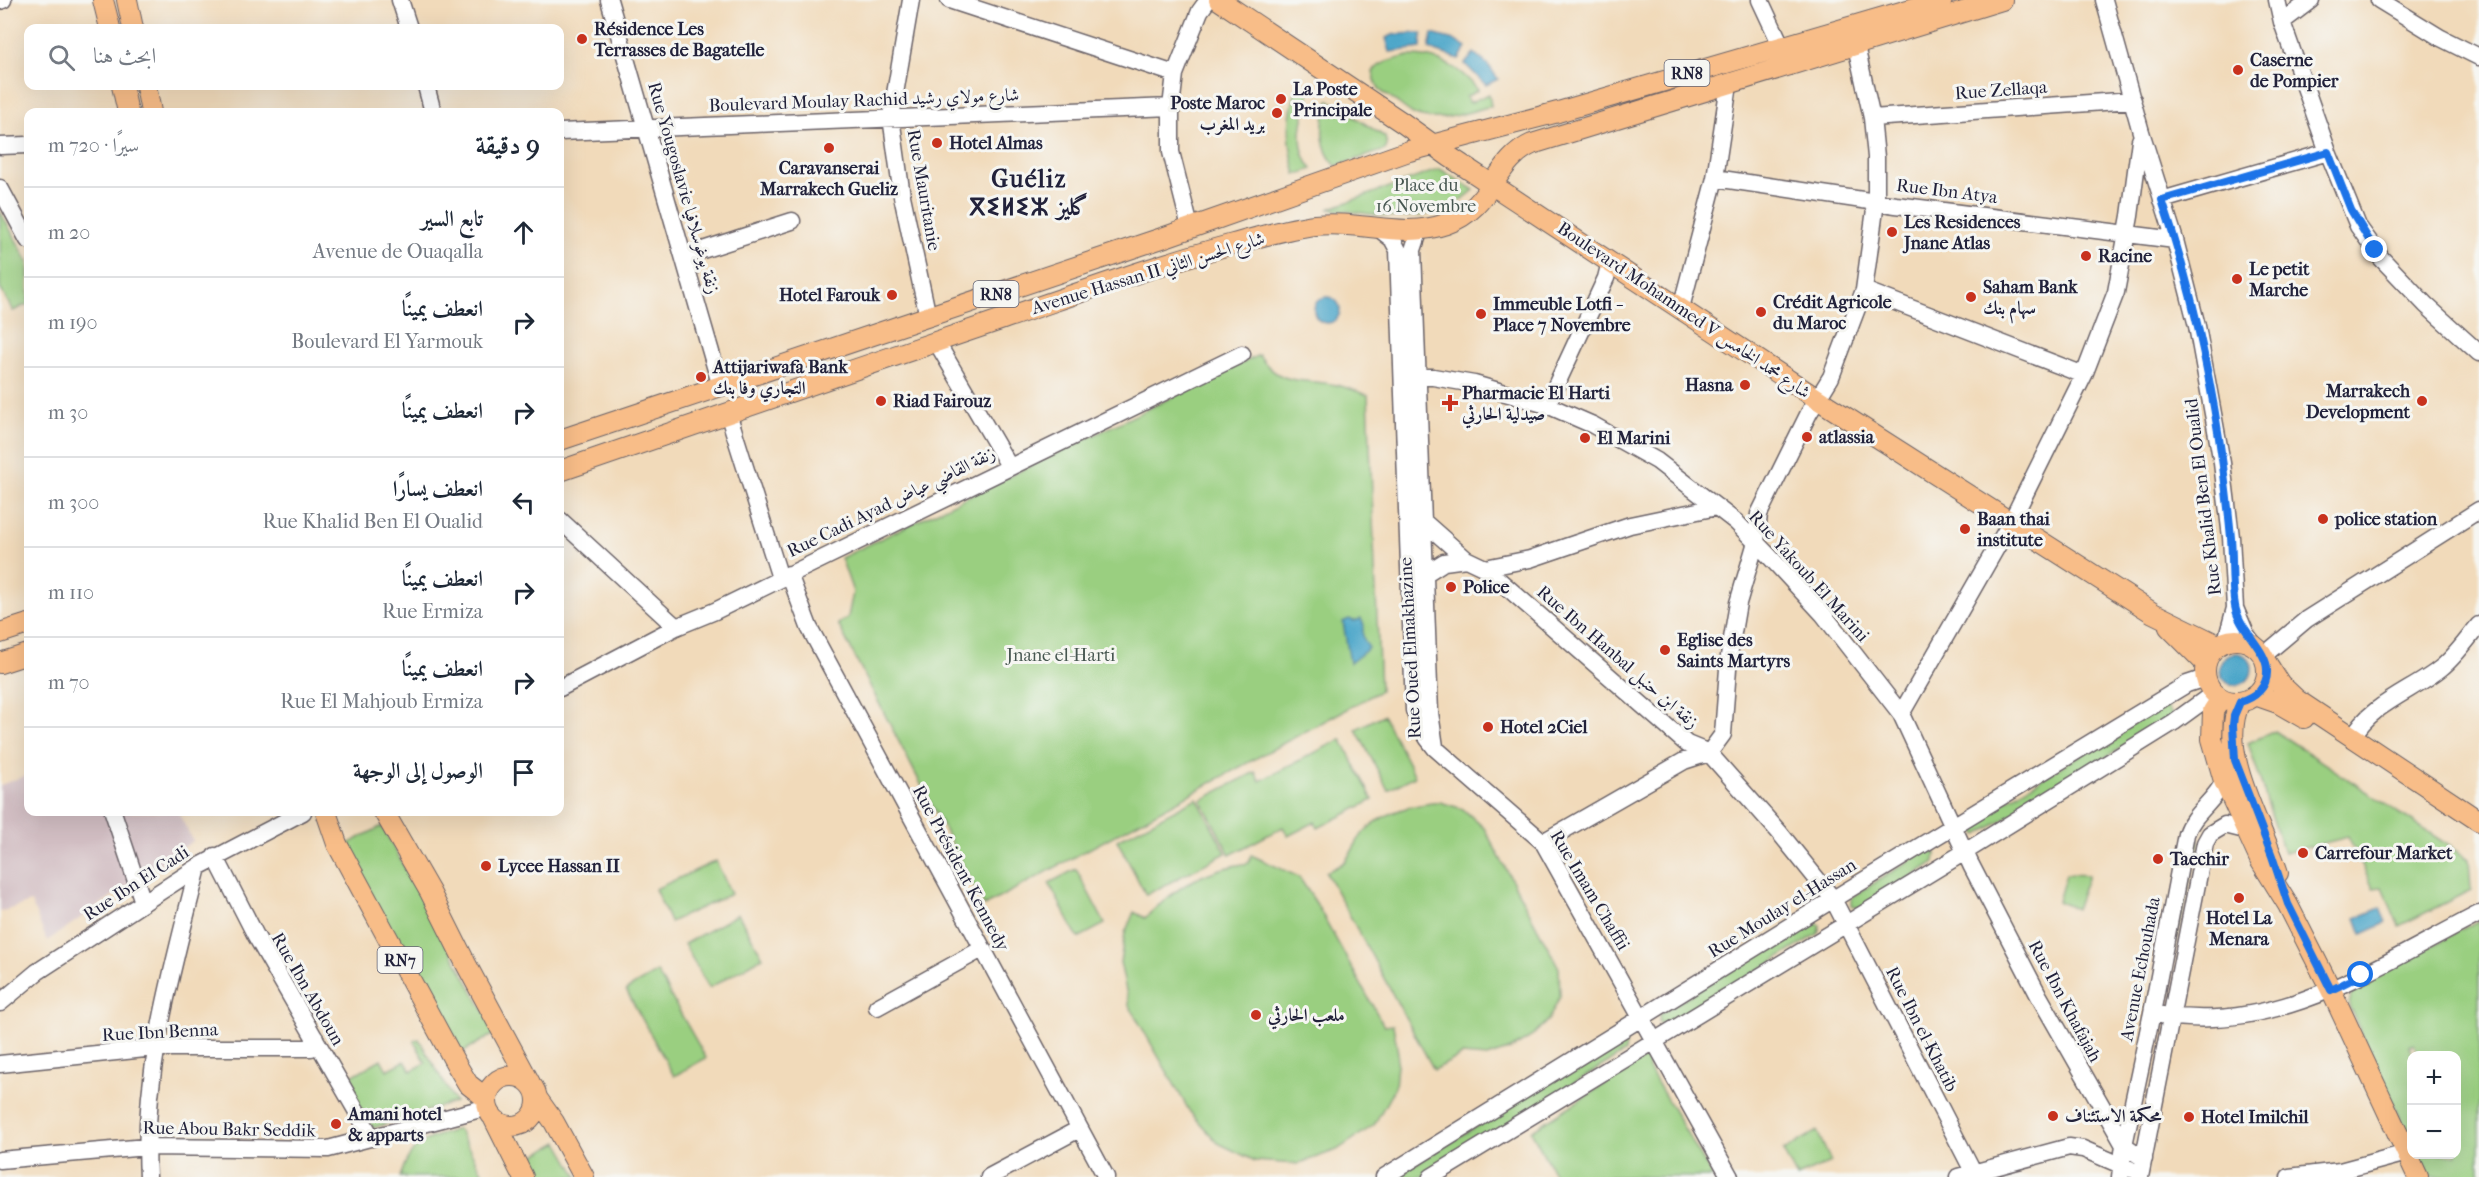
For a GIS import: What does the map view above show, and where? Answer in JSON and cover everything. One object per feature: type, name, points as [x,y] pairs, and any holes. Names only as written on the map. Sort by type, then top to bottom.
[{"type":"main road","points":[[104,0],[109,24]]},
{"type":"main road","points":[[127,0],[132,24]]},
{"type":"main road","name":"Boulevard Mohammed V شارع محمد الخامس","points":[[1219,0],[1403,123],[1431,145],[1819,400],[2153,613],[2222,643]]},
{"type":"main road","name":"RN8","points":[[1431,145],[1558,112],[1781,45],[1942,0]]},
{"type":"main road","name":"RN8","points":[[1494,185],[1516,151],[1532,144],[2002,0]]},
{"type":"main road","points":[[123,90],[127,108]]},
{"type":"main road","points":[[147,90],[150,108]]},
{"type":"main road","name":"Avenue Hassan II شارع الحسن الثاني","points":[[564,439],[1190,227],[1342,173],[1431,145]]},
{"type":"main road","name":"Avenue Hassan II شارع الحسن الثاني","points":[[564,470],[1140,272],[1243,241],[1316,224],[1378,228],[1433,228],[1460,218],[1483,199],[1494,185]]},
{"type":"main road","name":"Boulevard Mohammed V شارع محمد الخامس","points":[[2153,613],[2211,683]]},
{"type":"main road","points":[[0,633],[24,625]]},
{"type":"main road","points":[[2407,1154],[2331,990],[2288,904],[2260,860],[2224,781],[2212,739],[2213,711],[2209,654],[2222,643],[2240,640],[2262,655],[2280,684],[2297,700],[2479,821]]},
{"type":"main road","points":[[0,663],[24,655]]},
{"type":"main road","points":[[2262,655],[2266,680],[2234,716],[2235,760],[2288,904]]},
{"type":"main road","points":[[2211,683],[2247,699],[2278,703],[2295,712],[2479,834]]},
{"type":"main road","name":"RN7","points":[[327,816],[337,844],[468,1084],[509,1125],[522,1123],[535,1111],[533,1090]]},
{"type":"main road","points":[[386,816],[430,891],[533,1090],[554,1122],[584,1177]]},
{"type":"main road","points":[[490,1108],[491,1088],[502,1078],[516,1076],[533,1090]]},
{"type":"main road","name":"RN7","points":[[490,1108],[522,1177]]},
{"type":"main road","points":[[2409,1159],[2418,1177]]},
{"type":"street","points":[[400,0],[408,24]]},
{"type":"street","name":"Rue Yougoslavie زنقة يوغوسلافيا","points":[[609,0],[721,387]]},
{"type":"street","name":"Rue Mauritanie","points":[[911,0],[891,117],[902,196],[928,316]]},
{"type":"street","points":[[949,0],[1175,74]]},
{"type":"street","points":[[1190,227],[1171,152],[1171,107],[1175,74],[1200,11],[1208,0]]},
{"type":"street","points":[[1760,0],[1781,45]]},
{"type":"street","name":"Rue Khalid Ben El Oualid","points":[[2104,0],[2141,132],[2175,240],[2197,326],[2222,463],[2231,537],[2235,608],[2246,634],[2262,655]]},
{"type":"street","points":[[2277,0],[2282,22],[2328,152],[2351,210],[2369,243],[2426,305],[2479,353]]},
{"type":"street","points":[[2282,22],[2311,0]]},
{"type":"street","points":[[2379,0],[2441,38],[2479,57]]},
{"type":"street","points":[[1543,842],[1684,761],[1709,753],[1723,734],[1731,645],[1738,603],[1756,542],[1759,514],[1809,413],[1831,377],[1864,290],[1876,202],[1872,118],[1856,46]]},
{"type":"street","points":[[1682,308],[1715,178],[1729,84]]},
{"type":"street","points":[[427,90],[433,108]]},
{"type":"street","name":"Rue Zellaqa","points":[[1872,118],[2133,100]]},
{"type":"street","name":"Boulevard Moulay Rachid شارع مولاي رشيد","points":[[564,132],[1171,107]]},
{"type":"street","points":[[1901,714],[2011,522],[2084,375],[2116,292],[2141,132]]},
{"type":"street","points":[[0,146],[24,145]]},
{"type":"street","points":[[2162,200],[2328,152]]},
{"type":"street","name":"Rue Ibn Atya","points":[[1715,178],[1876,202],[2175,240]]},
{"type":"street","points":[[0,188],[24,233]]},
{"type":"street","points":[[684,256],[792,221]]},
{"type":"street","name":"Rue Oued Elmakhazine","points":[[1378,228],[1392,239],[1398,250],[1423,521],[1430,713],[1435,748]]},
{"type":"street","name":"Rue Oued Elmakhazine","points":[[1420,229],[1413,250],[1411,377],[1414,710],[1422,732],[1435,748]]},
{"type":"street","points":[[1547,405],[1606,278],[1610,262]]},
{"type":"street","points":[[1864,290],[2084,375]]},
{"type":"street","points":[[936,341],[1009,466]]},
{"type":"street","name":"Rue Cadi Ayad زنقة القاضي عياض","points":[[564,686],[676,627],[715,611],[1242,354]]},
{"type":"street","name":"Rue Yakoub El Marini","points":[[1411,377],[1433,377],[1474,384],[1547,405],[1593,425],[1657,462],[1736,522],[1823,614],[1901,714],[1964,851]]},
{"type":"street","points":[[728,413],[784,576]]},
{"type":"street","points":[[1485,568],[1530,559],[1630,525],[1717,507]]},
{"type":"street","points":[[2262,655],[2307,619],[2479,510]]},
{"type":"street","name":"Rue Ibn Hanbal زنقة ابن حنبل","points":[[1423,521],[1466,559],[1485,568],[1687,744],[1709,753],[1779,832],[1833,899]]},
{"type":"street","points":[[564,523],[676,627]]},
{"type":"street","points":[[1425,574],[1444,562],[1466,559]]},
{"type":"street","name":"Rue Président Kennedy","points":[[784,576],[982,950],[1106,1177]]},
{"type":"street","name":"Rue Khalid Ben El Oualid","points":[[2222,643],[2235,608]]},
{"type":"street","points":[[2353,737],[2359,725],[2367,717],[2419,685],[2445,665],[2479,625]]},
{"type":"street","points":[[1431,1177],[2174,722],[2211,683]]},
{"type":"street","name":"Rue Moulay el-Hassan","points":[[1384,1177],[1833,899],[2187,684],[2211,683]]},
{"type":"street","name":"Rue Imam Chaffii","points":[[1435,748],[1543,842],[1730,1177]]},
{"type":"street","name":"Avenue Echouhada","points":[[2121,1171],[2124,1145],[2186,834],[2189,826],[2217,795],[2224,781]]},
{"type":"street","points":[[114,816],[142,902]]},
{"type":"street","name":"Rue Ibn El Cadi","points":[[0,1002],[37,972],[142,902],[215,856],[295,816]]},
{"type":"street","points":[[1969,1175],[2068,1147],[2083,1149],[2121,1171],[2142,1172],[2205,843],[2210,834],[2225,825],[2245,830]]},
{"type":"street","name":"Rue Ibn Khafajah","points":[[1964,851],[2039,996],[2124,1145],[2142,1172]]},
{"type":"street","name":"Rue Ibn Abdoun","points":[[215,856],[256,936],[372,1138]]},
{"type":"street","points":[[148,1177],[146,1147],[155,1048],[198,867]]},
{"type":"street","name":"Rue Ibn el-Khatib","points":[[1833,899],[1969,1175]]},
{"type":"street","points":[[2152,1013],[2171,1016],[2216,1017],[2251,1015],[2286,1006],[2331,990],[2479,914]]},
{"type":"street","points":[[877,1006],[982,950]]},
{"type":"street","name":"Rue Ibn Benna","points":[[0,1064],[155,1048],[311,1048],[315,1038]]},
{"type":"street","name":"Rue Abou Bakr Seddik","points":[[0,1160],[146,1147],[320,1150],[490,1108]]},
{"type":"street","points":[[989,1177],[1079,1129]]},
{"type":"street","points":[[2289,1177],[2340,1171],[2407,1154]]},
{"type":"shaded area","points":[[24,776],[24,816],[180,816],[193,841],[47,941],[31,902],[0,912],[0,785]]},
{"type":"green space","points":[[1409,56],[1430,58],[1448,64],[1464,75],[1478,90],[1466,97],[1469,103],[1489,94],[1491,106],[1442,118],[1413,114],[1381,91],[1373,72],[1384,63]]},
{"type":"green space","points":[[1299,81],[1310,91],[1301,141],[1306,160],[1312,169],[1296,175],[1289,128]]},
{"type":"green space","name":"Place du 16 Novembre","points":[[1329,100],[1385,137],[1387,146],[1385,150],[1336,166],[1326,152],[1323,135],[1324,117]]},
{"type":"green space","name":"Place du 16 Novembre","points":[[1440,169],[1474,190],[1457,203],[1440,211],[1422,215],[1386,216],[1328,209]]},
{"type":"green space","points":[[0,211],[24,255],[24,306],[13,311],[0,288]]},
{"type":"green space","name":"Jnane el-Harti","points":[[1259,355],[1267,365],[1283,377],[1336,385],[1368,395],[1380,691],[984,906],[838,624],[848,617],[853,592],[841,558]]},
{"type":"green space","points":[[2164,704],[2173,716],[1978,835],[1973,830],[1971,822]]},
{"type":"green space","points":[[1383,715],[1415,776],[1388,790],[1356,729]]},
{"type":"green space","points":[[2275,731],[2469,859],[2471,890],[2399,926],[2382,887],[2373,888],[2348,837],[2284,853],[2248,743]]},
{"type":"green space","points":[[1341,739],[1373,800],[1318,828],[1315,822],[1288,836],[1283,827],[1230,855],[1201,800],[1255,772],[1260,781]]},
{"type":"green space","points":[[1197,798],[1226,853],[1146,895],[1117,840]]},
{"type":"green space","points":[[1440,802],[1463,809],[1484,828],[1559,968],[1560,996],[1549,1019],[1531,1037],[1511,1049],[1487,1057],[1462,1055],[1434,1070],[1326,872],[1344,862],[1364,833],[1383,817],[1411,807]]},
{"type":"green space","points":[[382,826],[496,1033],[457,1055],[342,847]]},
{"type":"green space","points":[[2190,839],[2199,841],[2165,989]]},
{"type":"green space","points":[[1928,849],[1936,853],[1935,862],[1860,909],[1852,905],[1852,897]]},
{"type":"green space","name":"ملعب الحارثي","points":[[1251,855],[1299,877],[1316,903],[1384,1026],[1393,1025],[1398,1053],[1395,1087],[1374,1125],[1337,1150],[1297,1164],[1255,1161],[1218,1143],[1190,1112],[1129,1005],[1120,962],[1125,933],[1134,912],[1145,918],[1181,888],[1218,870],[1249,863]]},
{"type":"green space","points":[[716,861],[731,894],[670,922],[655,889]]},
{"type":"green space","points":[[1076,869],[1105,924],[1078,938],[1049,883]]},
{"type":"green space","points":[[2066,874],[2088,875],[2076,909],[2058,901]]},
{"type":"green space","points":[[738,914],[763,957],[709,988],[684,944]]},
{"type":"green space","points":[[2479,920],[2479,1177],[2427,1177],[2418,1159],[2461,1159],[2461,1051],[2417,1051],[2414,1044],[2409,1046],[2411,1051],[2407,1051],[2407,1135],[2349,1006],[2353,993],[2363,983]]},
{"type":"green space","points":[[1809,921],[1820,925],[1818,934],[1667,1026],[1659,1022],[1660,1014]]},
{"type":"green space","points":[[657,972],[706,1058],[674,1076],[626,990]]},
{"type":"green space","points":[[419,1039],[455,1102],[373,1128],[343,1081],[381,1059],[387,1070],[405,1061],[411,1071],[426,1063],[414,1041]]},
{"type":"green space","points":[[1617,1040],[1626,1043],[1625,1052],[1422,1177],[1394,1177]]},
{"type":"green space","points":[[1647,1057],[1649,1069],[1713,1177],[1556,1177],[1531,1131]]},
{"type":"green space","points":[[458,1129],[485,1177],[400,1177],[414,1149],[428,1140]]},
{"type":"green space","points":[[1817,1131],[1831,1162],[1797,1177],[1783,1151]]},
{"type":"green space","points":[[558,1142],[578,1177],[526,1177],[519,1164]]},
{"type":"water","points":[[1422,33],[1421,48],[1390,52],[1386,38],[1395,34]]},
{"type":"water","points":[[1432,34],[1454,40],[1466,48],[1459,59],[1429,49]]},
{"type":"water","points":[[1474,53],[1489,66],[1498,79],[1486,85],[1465,64]]},
{"type":"water","points":[[1327,297],[1336,301],[1340,310],[1336,319],[1327,323],[1318,319],[1314,310],[1318,301]]},
{"type":"water","points":[[1349,619],[1354,621],[1361,619],[1364,625],[1363,637],[1369,648],[1350,663],[1343,622]]},
{"type":"water","points":[[2236,653],[2247,658],[2252,669],[2247,680],[2236,685],[2225,680],[2220,669],[2225,658]]},
{"type":"water","points":[[2380,908],[2386,923],[2362,934],[2356,918]]},
{"type":"place","name":"Résidence Les Terrasses de Bagatelle","points":[[582,39]]},
{"type":"place","name":"Caserne de Pompier","points":[[2238,70]]},
{"type":"place","name":"La Poste Principale","points":[[1281,99]]},
{"type":"place","name":"Poste Maroc بريد المغرب","points":[[1277,113]]},
{"type":"place","name":"Hotel Almas","points":[[937,143]]},
{"type":"place","name":"Caravanserai Marrakech Gueliz","points":[[829,148]]},
{"type":"place","name":"Les Residences Jnane Atlas","points":[[1892,232]]},
{"type":"place","name":"Racine","points":[[2086,256]]},
{"type":"place","name":"Le petit Marche","points":[[2237,279]]},
{"type":"place","name":"Hotel Farouk","points":[[892,295]]},
{"type":"place","name":"Saham Bank سهام بنك","points":[[1971,297]]},
{"type":"place","name":"Crédit Agricole du Maroc","points":[[1761,312]]},
{"type":"place","name":"Immeuble Lotfi - Place 7 Novembre","points":[[1481,314]]},
{"type":"place","name":"Attijariwafa Bank التجاري وفا بنك","points":[[701,377]]},
{"type":"place","name":"Hasna","points":[[1745,385]]},
{"type":"place","name":"Riad Fairouz","points":[[881,401]]},
{"type":"place","name":"Marrakech Development","points":[[2422,401]]},
{"type":"place","name":"Pharmacie El Harti صيدلية الحارثي","points":[[1450,403]]},
{"type":"place","name":"atlassia","points":[[1807,437]]},
{"type":"place","name":"El Marini","points":[[1585,438]]},
{"type":"place","name":"police station","points":[[2323,519]]},
{"type":"place","name":"Baan thai institute","points":[[1965,529]]},
{"type":"place","name":"Police","points":[[1451,587]]},
{"type":"place","name":"Eglise des Saints Martyrs","points":[[1665,650]]},
{"type":"place","name":"Hotel 2Ciel","points":[[1488,727]]},
{"type":"place","name":"Carrefour Market","points":[[2303,853]]},
{"type":"place","name":"Taechir","points":[[2158,859]]},
{"type":"place","name":"Lycee Hassan II","points":[[486,866]]},
{"type":"place","name":"Hotel La Menara","points":[[2239,898]]},
{"type":"place","name":"ملعب الحارثي","points":[[1256,1015]]},
{"type":"place","name":"محكمة الاستئناف","points":[[2053,1116]]},
{"type":"place","name":"Hotel Imilchil","points":[[2189,1117]]},
{"type":"place","name":"Amani hotel & apparts","points":[[336,1124]]},
{"type":"district","name":"Guéliz ⴳⵉⵍⵉⵣ گليز","points":[[1029,193]]},
{"type":"route","points":[[2361,975],[2331,990],[2288,904],[2235,760],[2232,738],[2234,716],[2240,702],[2256,695],[2263,687],[2267,667],[2263,656],[2246,634],[2235,608],[2231,537],[2210,389],[2197,326],[2175,240],[2162,200],[2328,152],[2358,226],[2375,250]]}]
